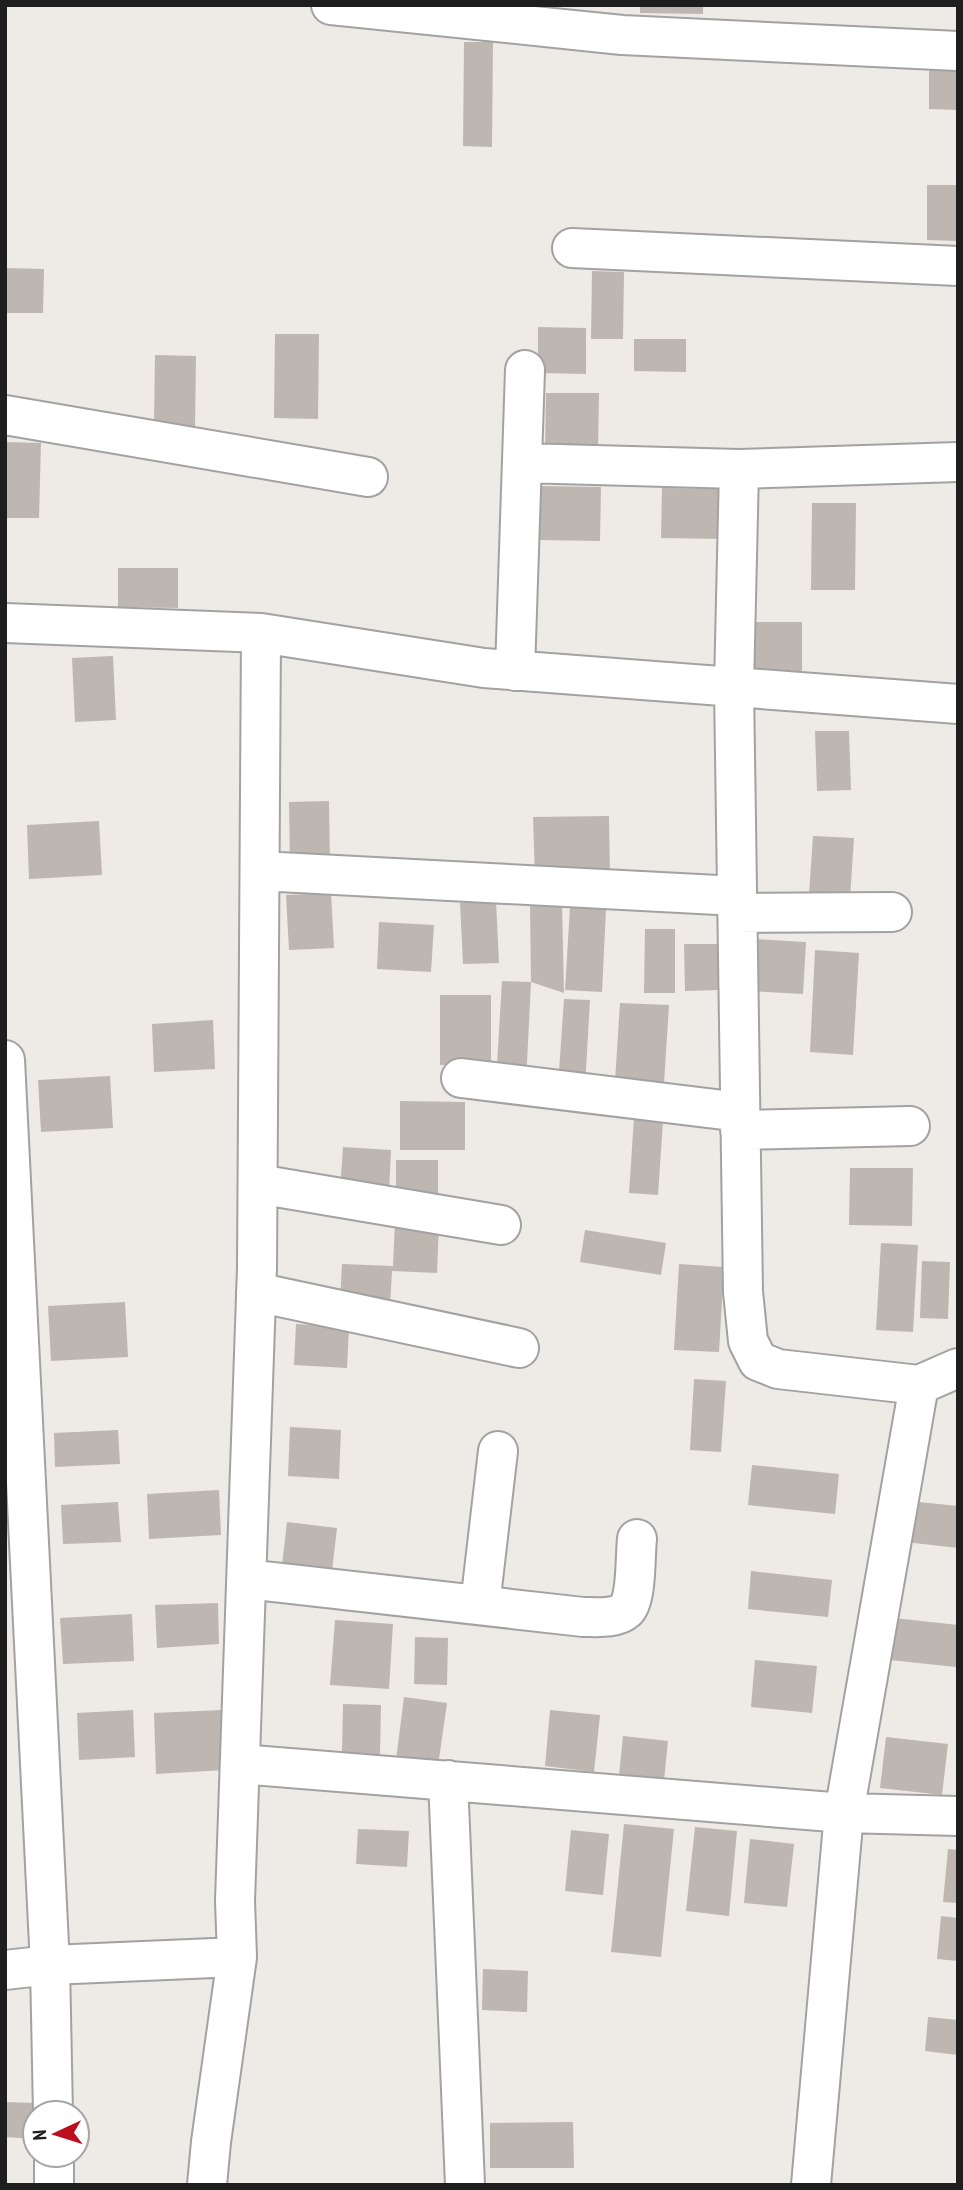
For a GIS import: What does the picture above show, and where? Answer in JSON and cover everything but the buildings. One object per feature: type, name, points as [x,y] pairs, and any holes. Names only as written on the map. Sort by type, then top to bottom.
[{"type":"street","points":[[331,5],[622,20],[958,51]]},
{"type":"street","points":[[572,248],[958,266]]},
{"type":"street","points":[[515,670],[525,370]]},
{"type":"street","points":[[5,415],[368,477]]},
{"type":"street","points":[[522,463],[739,469],[958,462]]},
{"type":"street","points":[[739,469],[734,687],[743,1292],[748,1341],[758,1361],[778,1369],[919,1385],[958,1368]]},
{"type":"street","points":[[5,623],[261,633],[484,668],[958,704]]},
{"type":"street","points":[[207,2185],[237,1957],[235,1901],[258,1184],[261,633]]},
{"type":"street","points":[[260,871],[892,912]]},
{"type":"street","points":[[5,1060],[50,1965],[53,2099]]},
{"type":"street","points":[[461,1079],[740,1121],[910,1126]]},
{"type":"street","points":[[258,1184],[501,1225]]},
{"type":"street","points":[[256,1292],[519,1348]]},
{"type":"street","points":[[811,2185],[844,1813],[919,1385]]},
{"type":"street","points":[[480,1605],[498,1451]]},
{"type":"street","points":[[247,1579],[583,1617],[610,1617],[625,1611],[632,1601],[636,1539]]},
{"type":"street","points":[[240,1764],[844,1813],[958,1816]]},
{"type":"street","points":[[448,1780],[465,2185]]},
{"type":"street","points":[[5,1970],[50,1965],[237,1957]]}]
